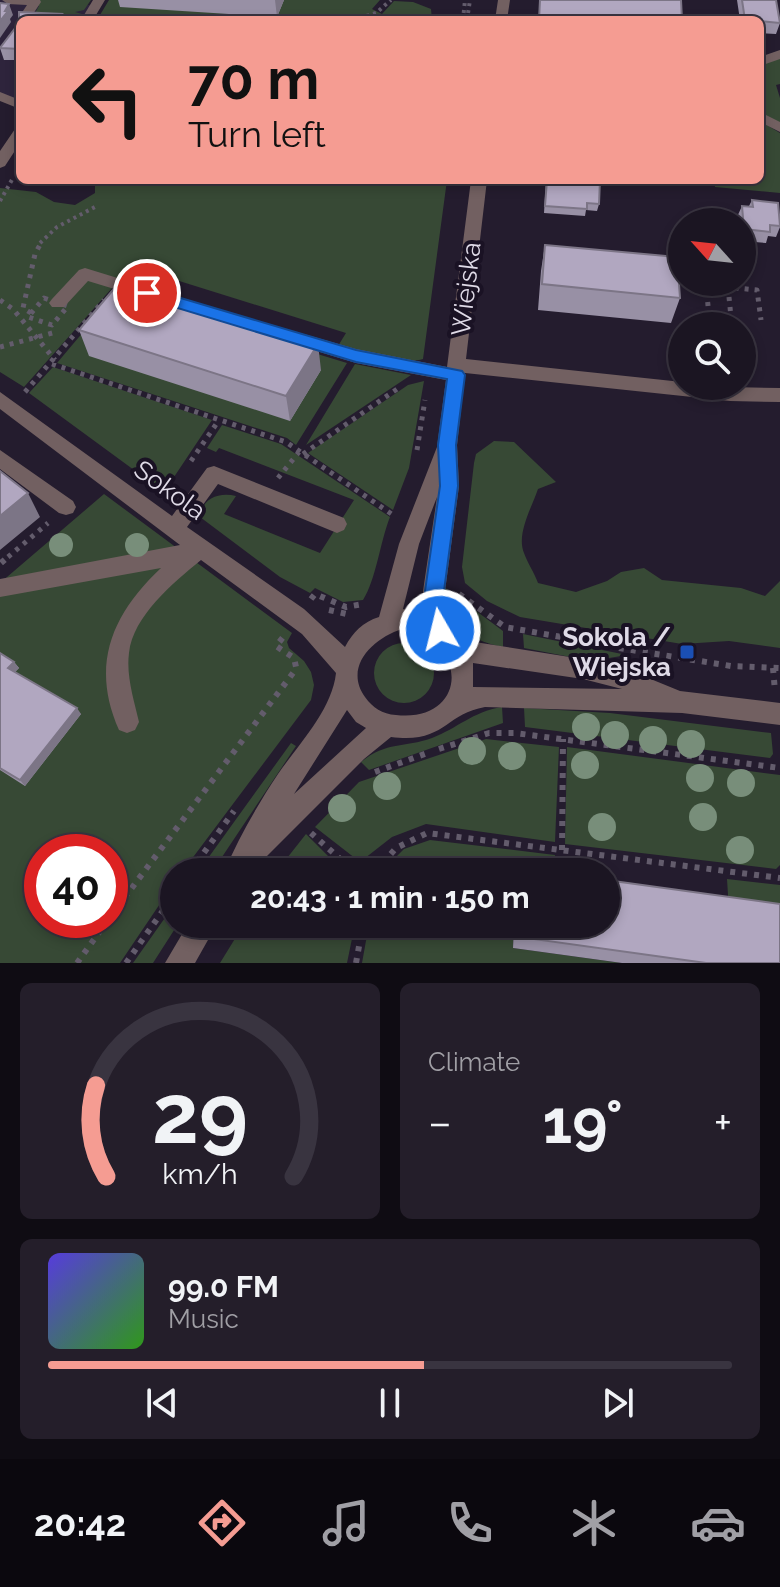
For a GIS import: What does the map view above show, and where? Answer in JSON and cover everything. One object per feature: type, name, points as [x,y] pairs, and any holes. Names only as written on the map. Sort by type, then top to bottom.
[{"type":"street","points":[[8,0],[35,2],[26,16]]},
{"type":"street","points":[[0,163],[16,138]]},
{"type":"street","name":"Wiejska","points":[[440,630],[434,591],[449,486],[447,445],[479,184]]},
{"type":"street","points":[[58,303],[85,274],[161,298]]},
{"type":"street","points":[[281,334],[356,356],[433,370],[730,394],[780,395]]},
{"type":"street","name":"Sokola","points":[[0,399],[200,548],[315,614],[365,634]]},
{"type":"street","name":"Wiejska","points":[[389,621],[409,544],[447,445]]},
{"type":"street","points":[[0,458],[58,514]]},
{"type":"street","points":[[175,528],[214,474],[337,524]]},
{"type":"street","points":[[0,588],[162,559],[200,548]]},
{"type":"street","points":[[127,722],[119,674],[120,643],[159,585],[200,548]]},
{"type":"street","name":"Sokola","points":[[315,614],[346,675]]},
{"type":"street","points":[[245,858],[264,819],[325,729],[346,675],[350,654],[365,634],[389,621],[416,620],[440,630],[458,650],[464,675],[457,701]]},
{"type":"street","points":[[458,650],[550,661],[614,675],[682,702]]},
{"type":"street","points":[[346,675],[351,697],[360,710],[387,726],[419,728],[434,722],[457,701],[485,696],[778,705]]},
{"type":"street","points":[[249,858],[355,751],[387,726]]},
{"type":"street","points":[[179,963],[195,938]]},
{"type":"path","points":[[366,16],[376,13],[391,0]]},
{"type":"path","points":[[0,201],[16,174]]},
{"type":"path","points":[[16,313],[30,315],[23,304],[31,285],[31,266],[42,236],[95,207]]},
{"type":"path","points":[[24,393],[117,284]]},
{"type":"path","points":[[756,290],[761,320]]},
{"type":"path","points":[[0,300],[16,313],[53,362],[286,442],[403,522]]},
{"type":"path","points":[[0,347],[56,332]]},
{"type":"path","points":[[265,495],[301,453],[386,396],[433,370]]},
{"type":"path","points":[[0,564],[58,514]]},
{"type":"path","points":[[449,586],[505,627],[583,641]]},
{"type":"path","points":[[315,614],[350,616]]},
{"type":"path","points":[[612,646],[731,666],[776,668],[778,705]]},
{"type":"path","points":[[128,893],[293,673]]},
{"type":"path","points":[[359,777],[489,733],[563,739],[780,768]]},
{"type":"path","points":[[562,850],[563,739]]},
{"type":"path","points":[[305,827],[339,858]]},
{"type":"path","points":[[384,858],[405,841],[427,833],[778,875]]},
{"type":"path","points":[[126,963],[160,915]]},
{"type":"path","points":[[77,963],[95,938]]},
{"type":"path","points":[[356,963],[360,938]]},
{"type":"shaded area","points":[[0,0],[91,5],[84,16],[16,16],[16,100],[0,93]]},
{"type":"green space","points":[[16,0],[91,0],[84,10],[75,12],[82,14],[81,16],[33,16],[39,6]]},
{"type":"green space","points":[[109,0],[380,0],[372,9],[382,14],[394,1],[413,2],[431,9],[432,16],[109,16],[100,15]]},
{"type":"green space","points":[[780,57],[780,84],[776,85],[780,98],[780,124],[764,114],[764,64]]},
{"type":"green space","points":[[764,123],[780,133],[780,193],[715,187],[715,184],[764,184]]},
{"type":"green space","points":[[95,184],[446,184],[423,359],[393,359],[338,346],[346,333],[144,270],[129,269],[24,387],[0,372],[0,188],[36,192],[54,202],[75,205],[95,193]]},
{"type":"green space","points":[[111,299],[160,306],[347,363],[296,445],[287,438],[57,363]]},
{"type":"green space","points":[[355,364],[411,375],[306,445]]},
{"type":"green space","points":[[53,367],[212,420],[164,492],[29,393]]},
{"type":"green space","points":[[424,381],[409,468],[393,510],[308,453],[408,385]]},
{"type":"green space","points":[[222,425],[281,444],[390,517],[363,600],[343,602],[315,588],[310,593],[280,577],[200,517],[204,505],[212,498],[236,496],[224,514],[320,553],[354,500],[219,448],[216,452],[207,448]]},
{"type":"green space","points":[[494,441],[514,442],[556,482],[538,489],[523,529],[522,546],[538,583],[576,592],[607,581],[621,572],[644,568],[662,580],[741,588],[765,596],[780,581],[780,648],[729,641],[682,644],[520,617],[487,601],[465,583],[462,567],[476,454]]},
{"type":"green space","points":[[104,494],[292,633],[287,642],[289,648],[311,672],[314,685],[311,700],[192,858],[160,858],[160,904],[120,963],[0,963],[0,583]]},
{"type":"green space","points":[[444,587],[503,631],[503,647],[478,639],[461,628],[450,611]]},
{"type":"green space","points":[[523,634],[627,655],[591,661],[524,648]]},
{"type":"green space","points":[[404,643],[416,645],[425,652],[432,661],[432,685],[425,694],[416,701],[404,703],[392,701],[383,694],[376,685],[374,673],[376,661],[383,652],[392,645]]},
{"type":"green space","points":[[502,707],[503,723],[369,770],[361,762],[379,751],[432,738],[482,713]]},
{"type":"green space","points":[[524,708],[610,713],[771,733],[773,754],[770,758],[525,727]]},
{"type":"green space","points":[[486,739],[559,747],[555,842],[426,824],[392,837],[365,858],[355,858],[315,827],[359,782]]},
{"type":"green space","points":[[291,743],[296,746],[221,858],[208,858]]},
{"type":"green space","points":[[567,747],[780,775],[780,865],[776,869],[565,844]]},
{"type":"green space","points":[[306,834],[330,858],[287,858]]},
{"type":"green space","points":[[430,840],[555,855],[555,858],[395,858],[404,849]]},
{"type":"green space","points":[[727,879],[780,885],[780,963],[729,911]]},
{"type":"green space","points":[[160,925],[160,938],[169,938],[153,963],[133,963]]},
{"type":"green space","points":[[235,938],[352,938],[347,963],[220,963]]},
{"type":"green space","points":[[366,938],[513,938],[513,948],[622,963],[362,963]]},
{"type":"building","points":[[540,0],[681,0],[682,16],[539,16]]},
{"type":"building","points":[[742,0],[776,0],[780,23],[764,21],[764,16],[744,16]]},
{"type":"building","points":[[0,3],[9,4],[0,21]]},
{"type":"building","points":[[19,12],[62,14],[61,16],[19,16]]},
{"type":"building","points":[[16,27],[16,49],[0,48]]},
{"type":"building","points":[[547,184],[600,184],[599,204],[587,203],[587,209],[545,206]]},
{"type":"building","points":[[752,200],[778,203],[780,226],[770,225],[770,232],[756,230],[756,208],[742,206],[753,207]]},
{"type":"building","points":[[545,245],[668,256],[668,296],[680,298],[542,284]]},
{"type":"building","points":[[118,284],[318,344],[286,396],[79,330]]},
{"type":"building","points":[[0,471],[28,493],[0,516]]},
{"type":"building","points":[[0,653],[14,662],[8,668],[77,708],[20,780],[0,768]]},
{"type":"building","points":[[620,882],[780,904],[780,963],[706,963],[526,938],[620,938]]},
{"type":"place","name":"Sokola / Wiejska","points":[[687,652]]},
{"type":"route","points":[[147,293],[356,356],[456,375],[447,445],[449,486],[434,591],[440,630]]}]
